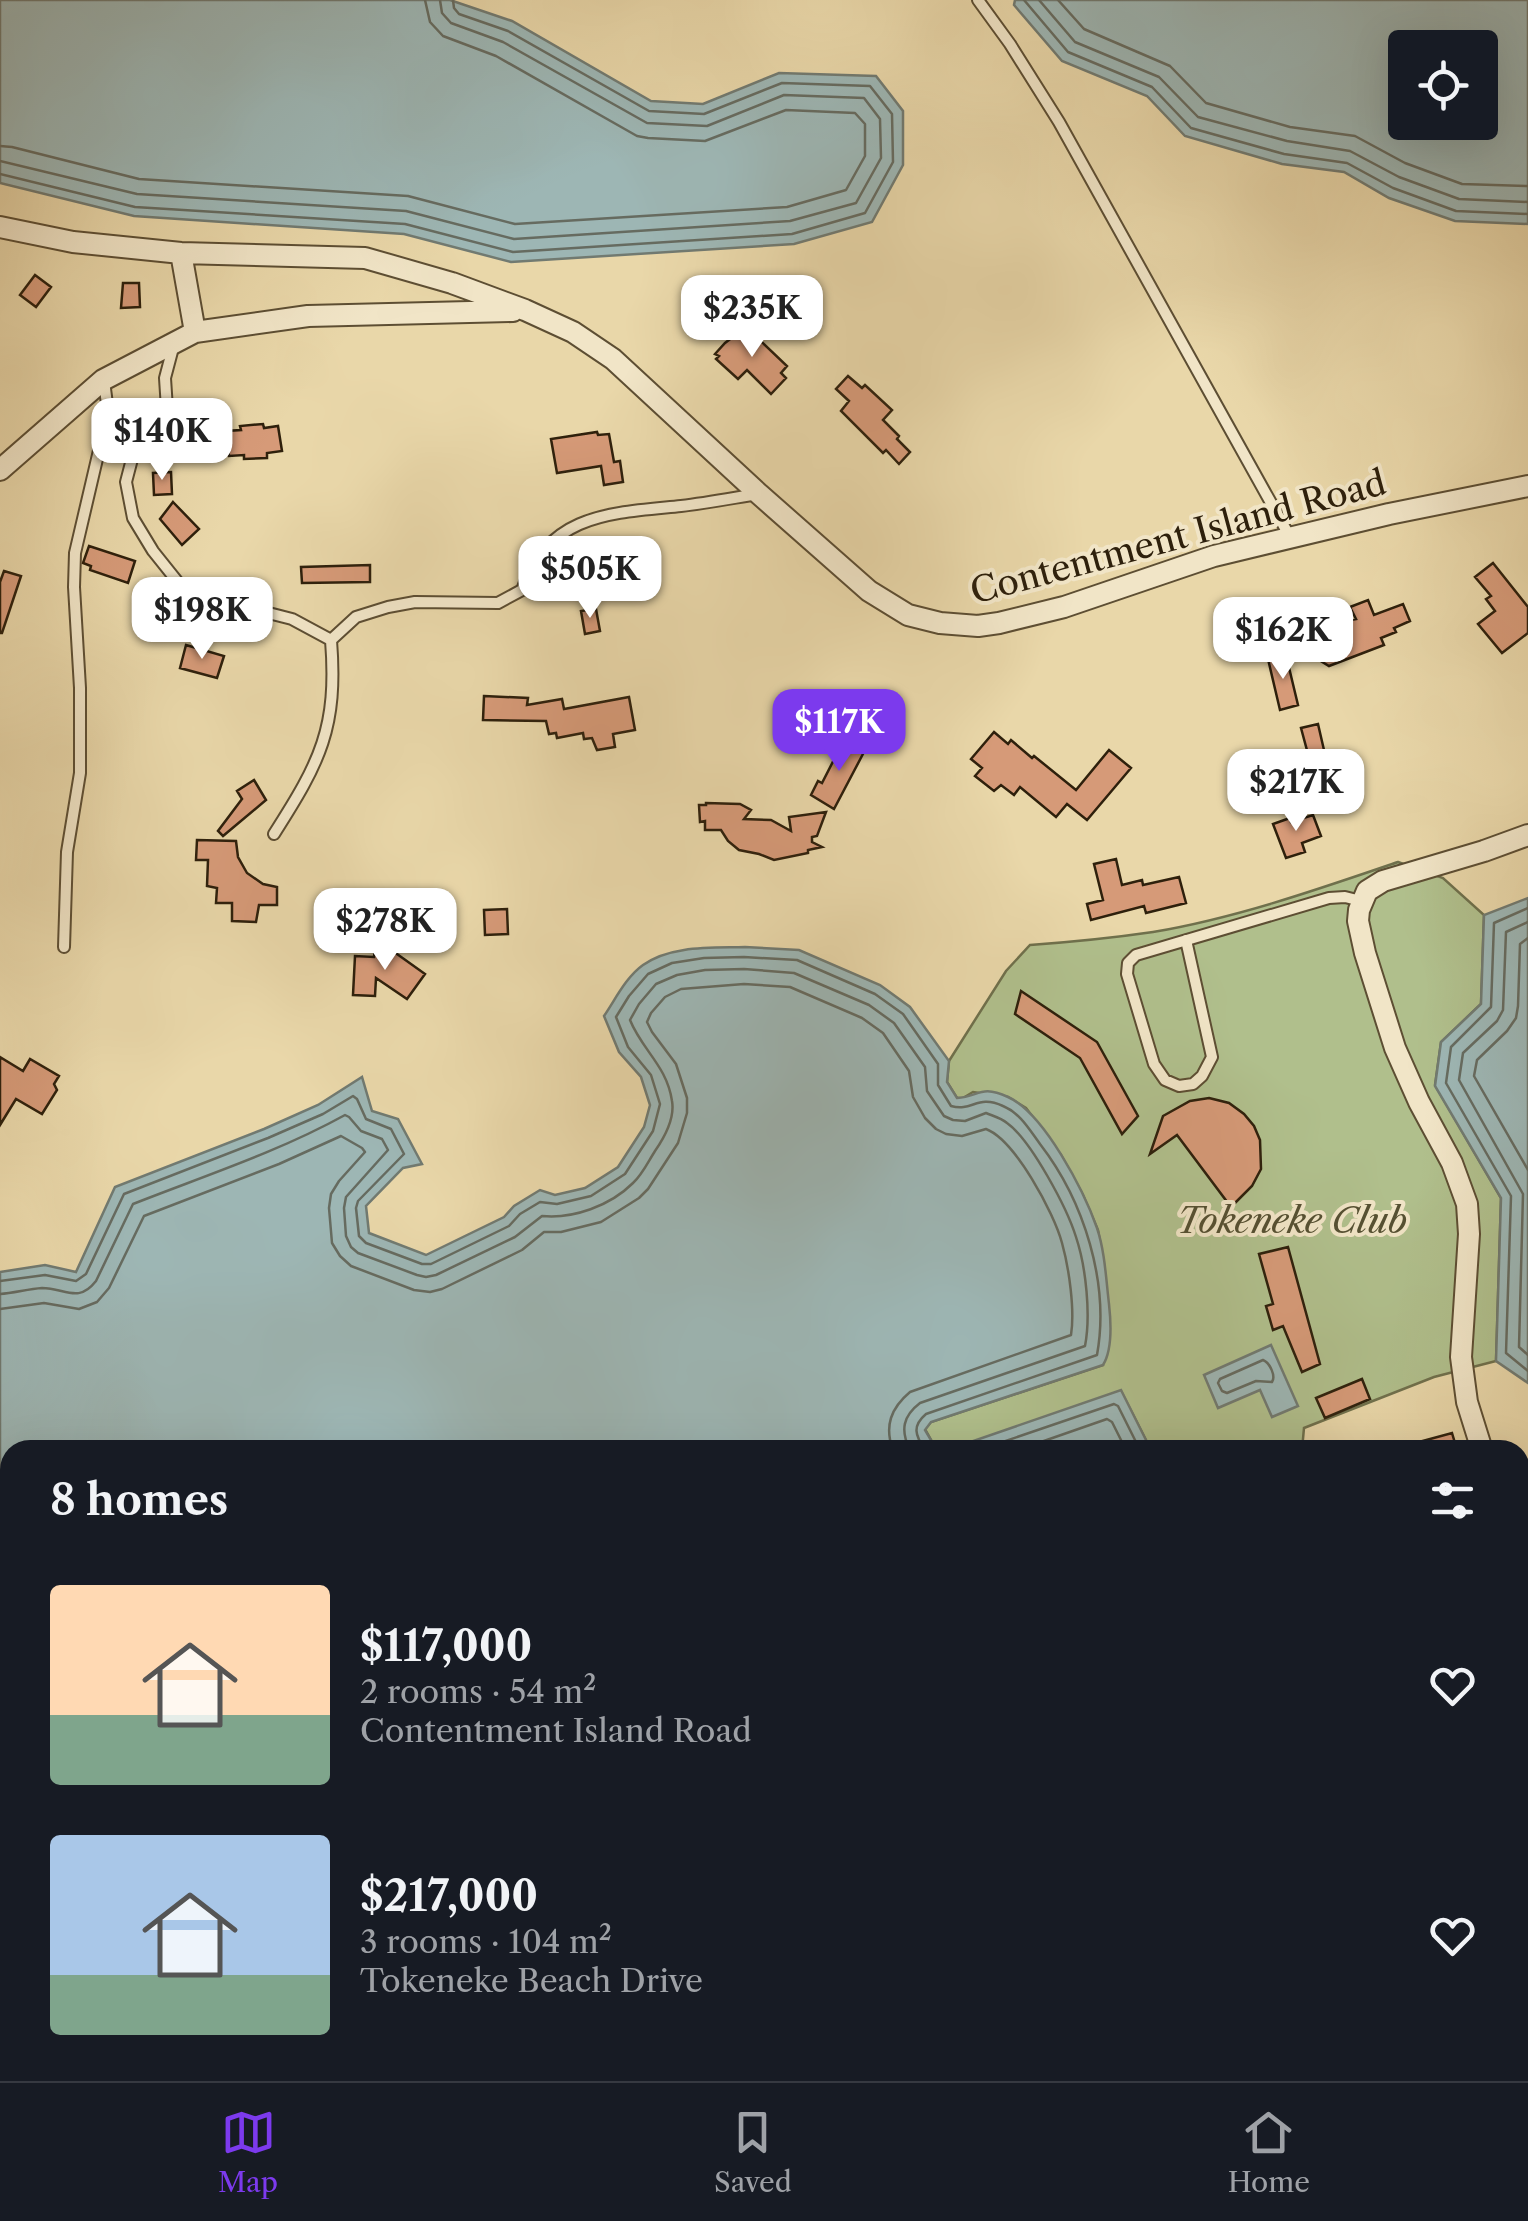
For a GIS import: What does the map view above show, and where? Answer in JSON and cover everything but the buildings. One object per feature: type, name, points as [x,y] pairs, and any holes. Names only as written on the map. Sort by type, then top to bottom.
[{"type":"street","name":"Contentment Island Road","points":[[0,227],[72,242],[181,254],[364,258],[452,283],[525,310],[573,332],[613,360],[870,591],[908,615],[958,626],[1000,624],[1064,607],[1214,556],[1528,486]]},
{"type":"street","points":[[181,254],[195,332]]},
{"type":"street","points":[[0,470],[104,380],[195,332],[308,316],[525,310]]},
{"type":"street","points":[[1479,1440],[1467,1402],[1462,1357],[1470,1222],[1467,1204],[1452,1163],[1395,1048],[1358,921],[1367,891],[1383,881],[1528,834]]},
{"type":"lane","points":[[978,0],[1060,122],[1290,538]]},
{"type":"lane","points":[[174,343],[165,378],[167,408],[146,429],[126,482],[132,518],[181,586],[213,605],[241,606],[292,619],[331,640]]},
{"type":"lane","points":[[64,947],[67,852],[80,773],[75,553],[108,412],[104,380]]},
{"type":"lane","points":[[331,640],[356,617],[388,607],[415,602],[498,602],[522,590],[532,563],[549,542],[574,526],[618,511],[686,506],[759,494]]},
{"type":"lane","points":[[274,834],[324,744],[332,703],[331,640]]},
{"type":"lane","points":[[1186,940],[1212,1057],[1202,1076],[1192,1084],[1179,1086],[1165,1080],[1154,1064],[1127,974],[1128,963],[1136,954],[1329,898],[1361,901]]},
{"type":"green space","name":"Tokeneke Club","points":[[1398,862],[1443,878],[1484,915],[1481,1004],[1441,1042],[1435,1085],[1501,1198],[1496,1361],[1434,1377],[1304,1428],[1303,1440],[1146,1440],[1121,1391],[979,1440],[931,1440],[925,1429],[931,1422],[1103,1365],[1104,1264],[1098,1230],[1061,1155],[1026,1108],[1008,1097],[973,1092],[957,1098],[947,1082],[949,1061],[1006,971],[1030,945],[1153,932],[1277,902]]},
{"type":"water","points":[[0,0],[450,0],[512,21],[651,101],[703,104],[779,73],[876,76],[903,111],[903,165],[872,222],[794,244],[511,262],[404,234],[134,216],[0,183]]},
{"type":"water","points":[[1015,0],[1528,0],[1528,224],[1455,221],[1389,198],[1344,172],[1282,164],[1185,136],[1147,96],[1062,61],[1014,5]]},
{"type":"water","points":[[1528,898],[1528,1383],[1496,1361],[1501,1198],[1435,1086],[1441,1042],[1481,1004],[1484,915]]},
{"type":"water","points":[[692,949],[799,950],[880,985],[910,1007],[949,1061],[947,1082],[957,1098],[985,1091],[999,1093],[1035,1119],[1073,1175],[1097,1228],[1110,1319],[1110,1343],[1103,1365],[931,1422],[925,1430],[931,1440],[0,1440],[0,1272],[45,1265],[76,1272],[115,1187],[318,1105],[362,1077],[372,1111],[398,1119],[422,1164],[403,1168],[366,1206],[369,1233],[426,1255],[504,1217],[540,1190],[555,1195],[585,1188],[618,1167],[644,1127],[650,1105],[641,1077],[619,1052],[604,1016],[643,965],[666,954]]},
{"type":"water","points":[[1271,1345],[1298,1406],[1272,1417],[1260,1390],[1218,1408],[1204,1375]]},
{"type":"water","points":[[1121,1390],[1146,1440],[976,1440]]}]
